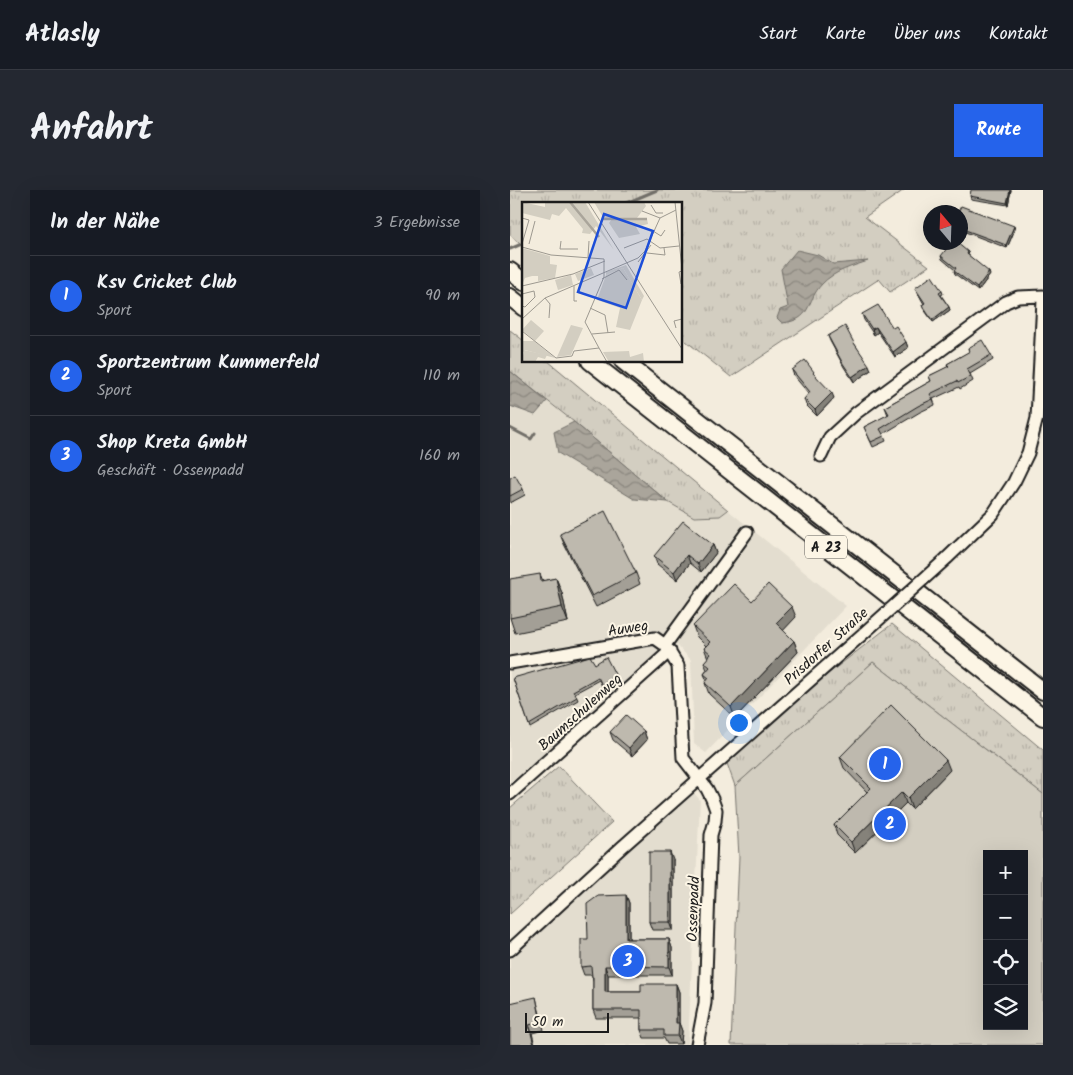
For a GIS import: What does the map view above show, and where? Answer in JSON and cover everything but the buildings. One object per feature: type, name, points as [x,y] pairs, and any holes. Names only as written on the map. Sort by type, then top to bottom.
[{"type":"highway","points":[[510,271],[522,280]]},
{"type":"highway","points":[[510,297],[522,306]]},
{"type":"highway","name":"A 23","points":[[591,362],[1043,717]]},
{"type":"highway","name":"A 23","points":[[624,362],[1043,691]]},
{"type":"street","points":[[821,456],[830,436],[856,413],[1006,302],[1018,297],[1043,296]]},
{"type":"street","name":"Prisdorfer Straße","points":[[510,950],[621,848],[947,558],[992,514],[1014,482],[1028,453],[1037,418],[1043,300]]},
{"type":"street","name":"Baumschulenweg","points":[[510,794],[668,648],[747,532]]},
{"type":"street","name":"Auweg","points":[[510,663],[656,638],[668,648]]},
{"type":"street","points":[[668,648],[678,666],[683,758],[699,779]]},
{"type":"street","name":"Ossenpadd","points":[[697,1045],[705,1003],[711,835],[716,810],[707,789],[699,779]]},
{"type":"shaded area","points":[[547,401],[574,422],[554,432],[634,499],[668,502],[694,517],[720,516],[728,510],[846,606],[706,753],[694,744],[691,660],[673,641],[510,783],[510,406],[535,415]]},
{"type":"shaded area","points":[[688,786],[700,800],[688,1045],[510,1045],[510,955]]},
{"type":"green space","points":[[510,190],[904,190],[865,217],[929,266],[890,292],[879,279],[731,377],[682,338],[682,202],[522,202],[522,244],[520,244],[510,235]]},
{"type":"green space","points":[[510,330],[522,339],[522,362],[549,362],[728,510],[720,516],[694,517],[668,502],[574,422],[510,371]]},
{"type":"green space","points":[[892,624],[1043,750],[1043,794],[873,662],[735,786],[724,755]]},
{"type":"green space","points":[[873,662],[1043,794],[1043,1045],[731,1045],[739,857],[735,786]]},
{"type":"green space","points":[[559,766],[612,822],[510,914],[510,808]]},
{"type":"water","points":[[797,250],[818,255],[833,264],[868,261],[827,279],[817,291],[804,314],[792,321],[782,323],[777,318],[780,310],[788,307],[781,269]]},
{"type":"water","points":[[510,371],[547,401],[535,415],[510,406]]},
{"type":"water","points":[[574,422],[668,502],[634,499],[558,453],[554,432]]},
{"type":"waterway","points":[[629,202],[657,190]]},
{"type":"waterway","points":[[510,249],[522,244]]},
{"type":"waterway","points":[[510,428],[531,439],[535,433]]},
{"type":"place","name":"Ksv Cricket Club","points":[[885,764]]},
{"type":"place","name":"Sportzentrum Kummerfeld","points":[[890,824]]},
{"type":"place","name":"Shop Kreta GmbH","points":[[628,961]]}]
